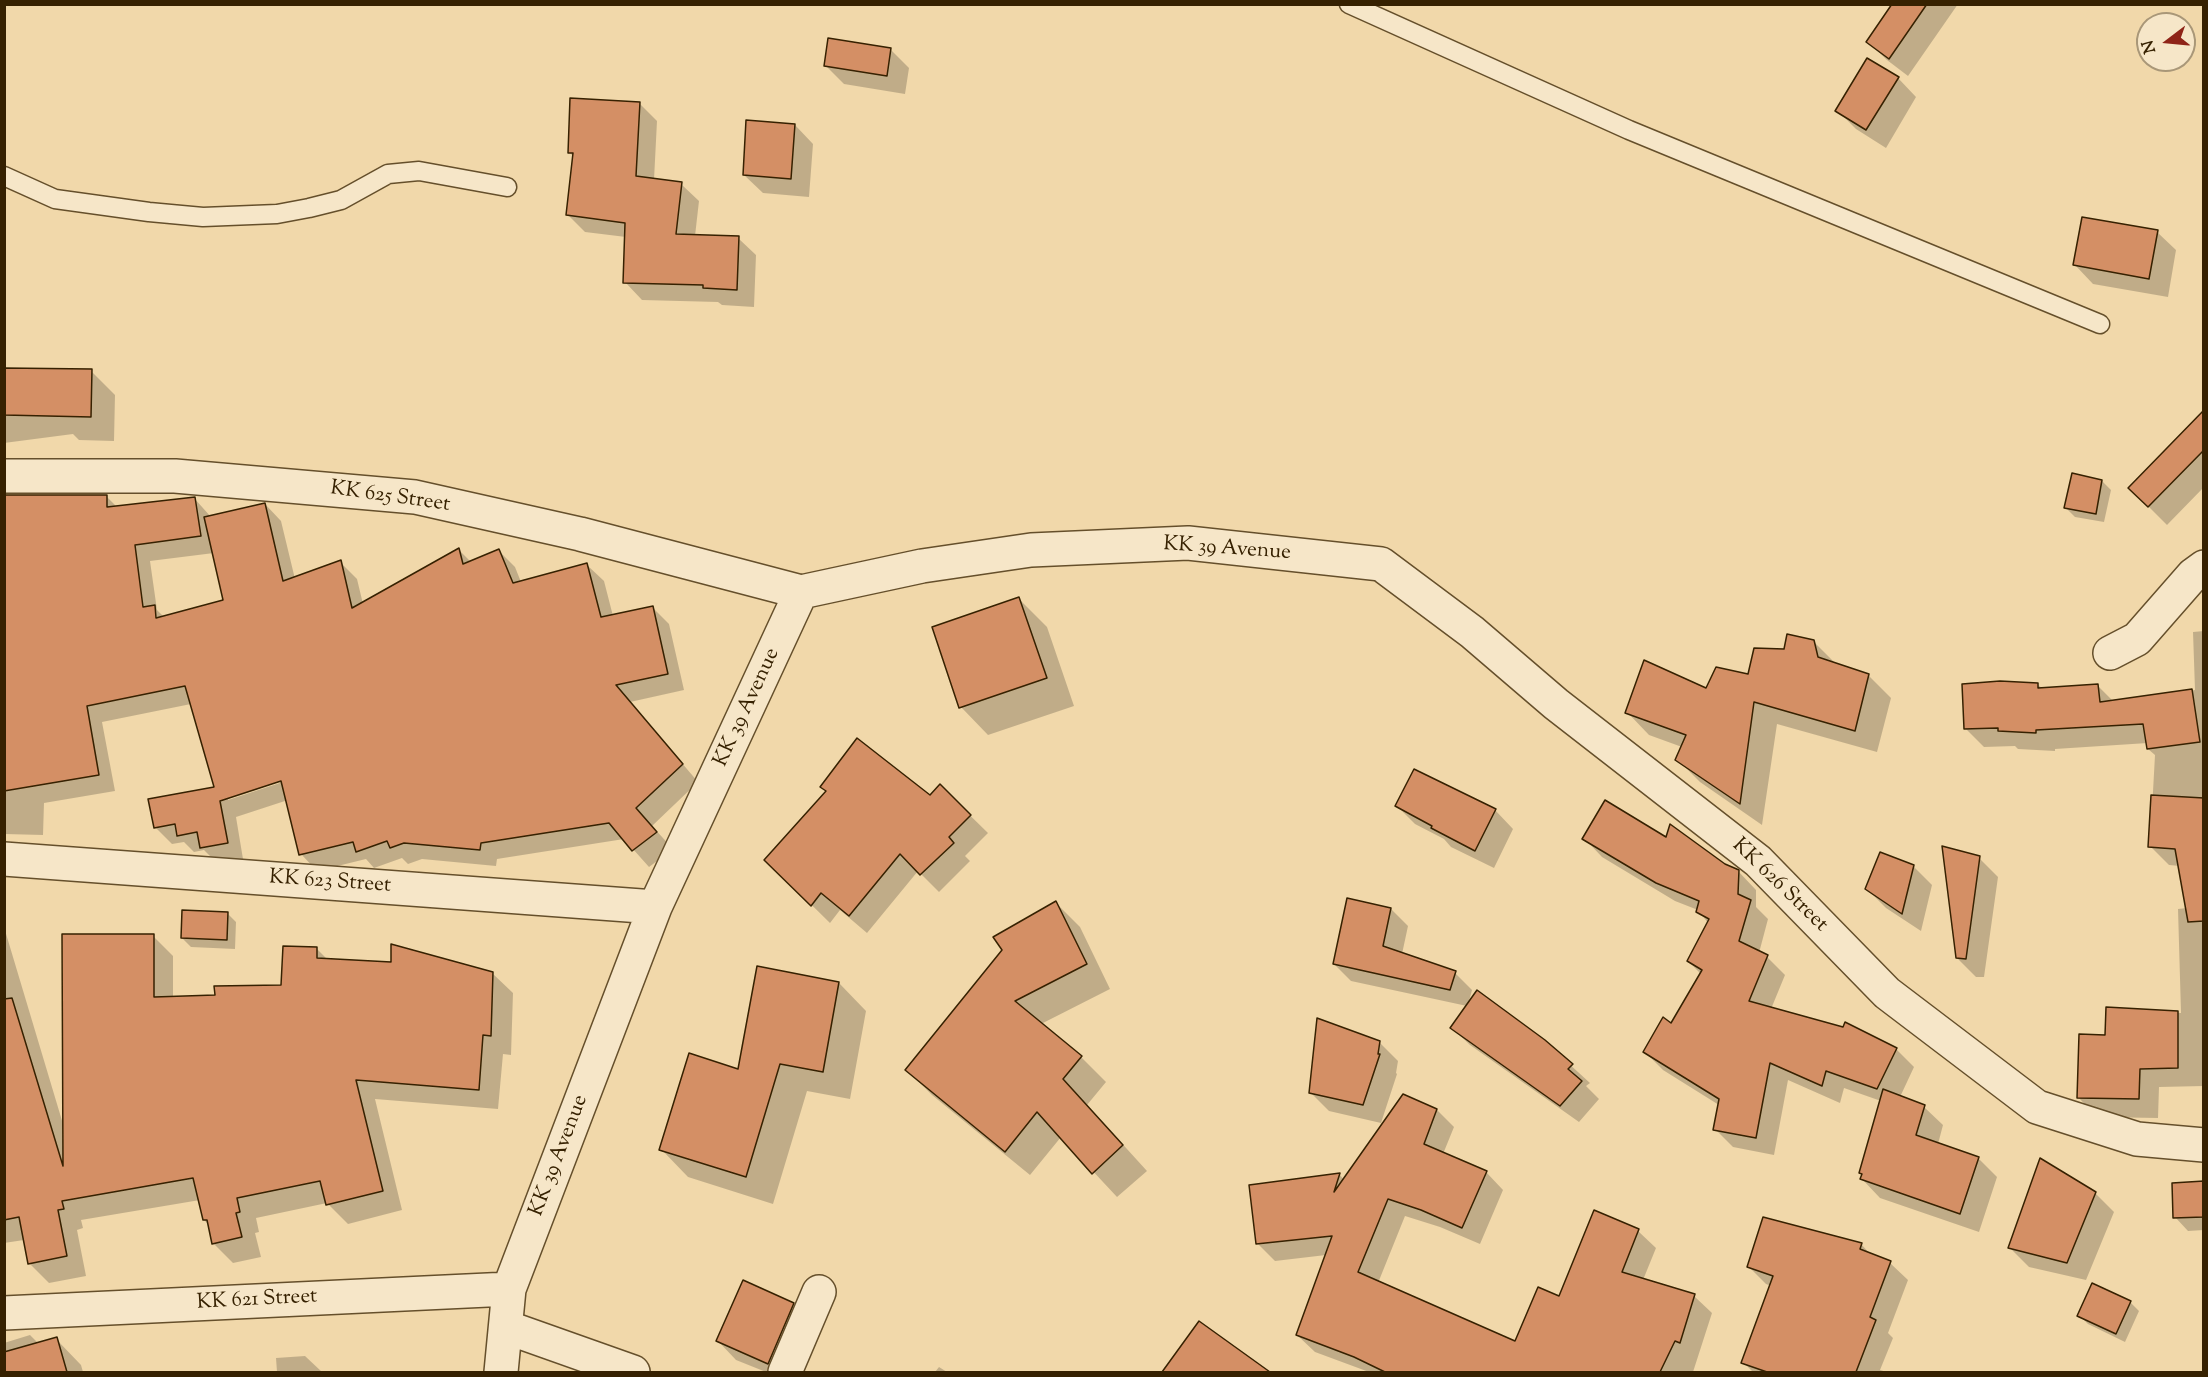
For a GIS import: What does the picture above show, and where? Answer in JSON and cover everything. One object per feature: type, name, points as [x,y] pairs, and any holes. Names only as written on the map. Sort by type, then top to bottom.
[{"type":"street","name":"KK 625 Street","points":[[4,476],[175,476],[415,497],[580,534],[801,592]]},
{"type":"street","name":"KK 39 Avenue","points":[[501,1372],[509,1289],[655,907],[801,592],[922,566],[1031,550],[1188,543],[1381,564]]},
{"type":"street","name":"KK 626 Street","points":[[1381,564],[1472,632],[1556,704],[1758,861],[1887,993],[2037,1107],[2137,1139],[2204,1145]]},
{"type":"street","points":[[2110,653],[2137,639],[2193,575],[2204,567]]},
{"type":"street","name":"KK 623 Street","points":[[4,859],[655,907]]},
{"type":"street","name":"KK 621 Street","points":[[4,1313],[509,1289]]},
{"type":"street","points":[[785,1372],[819,1292]]},
{"type":"street","points":[[506,1327],[633,1372]]},
{"type":"lane","points":[[1349,4],[1629,130],[2100,324]]},
{"type":"lane","points":[[4,176],[55,199],[203,217],[277,214],[309,208],[341,200],[387,174],[419,171],[507,187]]},
{"type":"building","points":[[1892,4],[1927,4],[1889,59],[1866,42]]},
{"type":"building","points":[[828,38],[891,48],[887,76],[824,66]]},
{"type":"building","points":[[1867,58],[1899,77],[1866,130],[1835,111]]},
{"type":"building","points":[[570,98],[640,102],[636,176],[682,182],[676,234],[739,236],[737,290],[703,288],[703,285],[623,283],[625,223],[566,215],[573,153],[568,153]]},
{"type":"building","points":[[746,120],[795,124],[791,179],[743,175]]},
{"type":"building","points":[[2082,217],[2158,230],[2149,279],[2073,265]]},
{"type":"building","points":[[4,368],[92,369],[91,417],[4,415]]},
{"type":"building","points":[[2204,410],[2204,450],[2148,507],[2128,488]]},
{"type":"building","points":[[2072,473],[2102,480],[2096,514],[2064,508]]},
{"type":"building","points":[[4,495],[107,495],[107,507],[195,497],[201,536],[135,545],[143,607],[155,605],[156,618],[223,600],[204,517],[265,503],[283,581],[341,560],[352,608],[459,548],[463,564],[499,549],[513,583],[587,563],[601,617],[653,606],[668,674],[616,685],[683,764],[636,808],[657,832],[632,851],[609,823],[481,843],[480,850],[404,843],[390,848],[387,841],[356,852],[353,842],[299,855],[281,781],[220,801],[228,843],[200,848],[197,832],[177,836],[175,824],[154,828],[148,799],[214,787],[185,686],[87,706],[99,775],[4,791]]},
{"type":"building","points":[[1019,597],[1047,678],[959,708],[932,627]]},
{"type":"building","points":[[1787,634],[1814,640],[1818,657],[1869,674],[1855,731],[1754,702],[1740,804],[1675,760],[1686,735],[1625,713],[1644,660],[1706,688],[1716,667],[1748,674],[1754,648],[1784,649]]},
{"type":"building","points":[[2000,681],[2038,683],[2038,688],[2098,684],[2100,702],[2192,689],[2200,742],[2147,749],[2143,724],[2036,730],[2036,733],[1998,731],[1998,728],[1964,729],[1962,684]]},
{"type":"building","points":[[857,738],[930,795],[940,784],[971,815],[949,837],[954,843],[920,875],[900,854],[849,916],[821,893],[811,906],[764,860],[826,791],[820,787]]},
{"type":"building","points":[[1414,769],[1496,809],[1475,851],[1395,806]]},
{"type":"building","points":[[2151,795],[2204,798],[2204,921],[2188,922],[2175,849],[2148,847]]},
{"type":"building","points":[[1605,800],[1666,837],[1670,824],[1725,864],[1739,870],[1738,894],[1751,900],[1739,941],[1768,955],[1749,1001],[1843,1027],[1845,1022],[1897,1048],[1877,1089],[1826,1071],[1822,1086],[1770,1063],[1756,1138],[1713,1130],[1719,1099],[1643,1052],[1663,1017],[1671,1023],[1702,970],[1687,961],[1709,919],[1696,912],[1699,901],[1656,883],[1582,839]]},
{"type":"building","points":[[1942,846],[1980,856],[1966,959],[1956,958]]},
{"type":"building","points":[[1880,852],[1914,865],[1902,914],[1865,889]]},
{"type":"building","points":[[1347,898],[1391,908],[1383,946],[1456,971],[1450,990],[1333,964]]},
{"type":"building","points":[[1056,901],[1087,964],[1015,1001],[1082,1056],[1063,1079],[1123,1145],[1092,1174],[1037,1112],[1005,1152],[905,1070],[1002,950],[993,937]]},
{"type":"building","points":[[182,910],[228,912],[227,940],[181,938]]},
{"type":"building","points":[[62,934],[154,934],[154,997],[215,995],[214,986],[281,985],[283,946],[317,947],[317,958],[391,962],[391,944],[493,972],[491,1036],[483,1035],[479,1090],[356,1080],[383,1191],[326,1205],[320,1181],[237,1198],[240,1212],[236,1213],[242,1237],[212,1244],[207,1220],[203,1220],[193,1178],[62,1201],[64,1209],[58,1210],[67,1256],[28,1264],[19,1217],[4,1220],[4,999],[12,998],[63,1166]]},
{"type":"building","points":[[757,966],[839,982],[823,1072],[780,1064],[746,1177],[659,1150],[689,1053],[738,1069]]},
{"type":"building","points":[[1477,990],[1545,1040],[1573,1064],[1568,1069],[1582,1081],[1560,1106],[1450,1028]]},
{"type":"building","points":[[2106,1007],[2178,1011],[2178,1068],[2140,1069],[2139,1099],[2077,1098],[2079,1034],[2105,1035]]},
{"type":"building","points":[[1317,1018],[1380,1041],[1378,1054],[1380,1054],[1363,1105],[1309,1093]]},
{"type":"building","points":[[1883,1089],[1925,1105],[1916,1135],[1979,1157],[1960,1214],[1860,1179],[1862,1174],[1859,1173]]},
{"type":"building","points":[[1403,1094],[1437,1109],[1424,1144],[1487,1171],[1462,1228],[1388,1199],[1358,1272],[1515,1341],[1538,1287],[1559,1296],[1594,1210],[1639,1229],[1622,1272],[1695,1294],[1680,1343],[1675,1341],[1660,1372],[1385,1372],[1354,1357],[1296,1335],[1332,1236],[1256,1244],[1249,1185],[1340,1173],[1334,1192]]},
{"type":"building","points":[[2040,1158],[2096,1192],[2067,1263],[2008,1248]]},
{"type":"building","points":[[2204,1181],[2204,1217],[2173,1218],[2172,1183]]},
{"type":"building","points":[[1763,1217],[1862,1243],[1860,1249],[1891,1261],[1870,1317],[1876,1320],[1856,1372],[1767,1372],[1741,1363],[1773,1276],[1747,1267]]},
{"type":"building","points":[[743,1280],[794,1303],[768,1364],[716,1341]]},
{"type":"building","points":[[2092,1283],[2131,1301],[2116,1334],[2077,1316]]},
{"type":"building","points":[[1199,1321],[1270,1372],[1162,1372]]},
{"type":"building","points":[[57,1337],[67,1372],[4,1372],[4,1352]]}]
